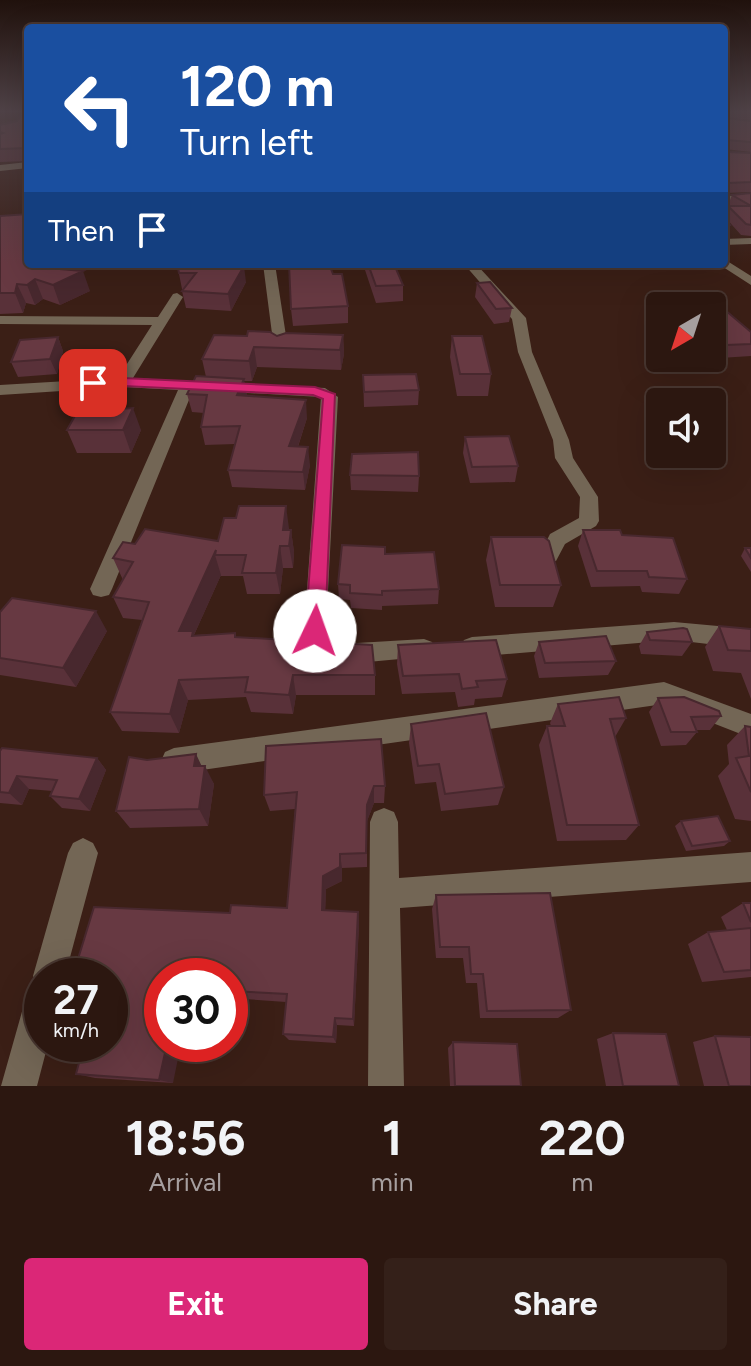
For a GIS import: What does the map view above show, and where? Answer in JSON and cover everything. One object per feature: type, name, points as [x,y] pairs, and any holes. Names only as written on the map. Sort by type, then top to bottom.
[{"type":"street","points":[[0,168],[24,165]]},
{"type":"street","points":[[728,199],[751,198]]},
{"type":"street","points":[[728,242],[751,241]]},
{"type":"street","points":[[728,266],[751,281]]},
{"type":"street","points":[[270,268],[281,349]]},
{"type":"street","points":[[474,268],[519,318],[525,352],[561,440],[564,458],[589,497],[589,521],[557,539],[549,556]]},
{"type":"street","points":[[123,382],[177,297]]},
{"type":"street","points":[[0,320],[162,321]]},
{"type":"street","points":[[0,390],[123,382],[315,391],[330,397],[315,631],[321,642],[357,653],[543,643],[674,631],[751,639]]},
{"type":"street","points":[[101,589],[187,386]]},
{"type":"street","points":[[158,763],[664,693],[751,726]]},
{"type":"street","points":[[384,822],[386,1086]]},
{"type":"street","points":[[54,958],[83,853]]},
{"type":"street","points":[[385,894],[751,867]]},
{"type":"street","points":[[19,1086],[25,1062]]},
{"type":"building","points":[[728,163],[751,163],[751,182],[728,183]]},
{"type":"building","points":[[751,193],[751,206],[732,195]]},
{"type":"building","points":[[728,206],[751,206],[751,225],[746,224]]},
{"type":"building","points":[[24,214],[24,268],[83,271],[53,285],[35,279],[27,285],[17,284],[15,293],[0,293],[0,216]]},
{"type":"building","points":[[178,268],[243,268],[228,294],[182,291],[196,273],[179,273]]},
{"type":"building","points":[[289,268],[331,268],[333,274],[342,274],[348,306],[291,309]]},
{"type":"building","points":[[369,268],[396,268],[403,285],[376,286]]},
{"type":"building","points":[[490,282],[512,308],[496,309],[477,283]]},
{"type":"building","points":[[726,311],[751,332],[751,344],[726,345]]},
{"type":"building","points":[[248,331],[270,332],[277,336],[286,333],[343,335],[340,350],[254,347],[249,361],[202,359],[214,335],[247,336]]},
{"type":"building","points":[[452,336],[482,336],[491,374],[460,374]]},
{"type":"building","points":[[58,337],[50,359],[11,362],[20,340]]},
{"type":"building","points":[[416,374],[419,390],[364,392],[363,375]]},
{"type":"building","points":[[196,376],[244,379],[237,395],[306,400],[289,446],[308,447],[303,472],[228,470],[240,426],[201,427],[207,395],[187,394]]},
{"type":"building","points":[[81,405],[107,406],[106,410],[133,408],[123,430],[67,430]]},
{"type":"building","points":[[509,436],[518,466],[472,467],[465,437]]},
{"type":"building","points":[[418,452],[419,476],[350,475],[352,454]]},
{"type":"building","points":[[239,506],[286,506],[283,530],[291,530],[289,546],[280,546],[276,573],[242,573],[246,555],[215,555],[216,550],[179,631],[193,631],[192,636],[235,633],[235,637],[372,645],[375,675],[293,675],[289,695],[245,692],[248,677],[179,680],[170,714],[110,712],[149,602],[113,597],[133,562],[113,558],[123,542],[135,544],[145,529],[218,541],[224,518],[236,518]]},
{"type":"building","points":[[583,530],[620,530],[622,535],[673,538],[687,579],[649,577],[647,571],[597,571]]},
{"type":"building","points":[[491,537],[544,537],[549,541],[561,585],[500,585]]},
{"type":"building","points":[[342,545],[385,547],[385,554],[434,552],[439,589],[382,591],[382,595],[350,593],[350,585],[338,584]]},
{"type":"building","points":[[12,598],[96,611],[63,668],[0,658],[0,612]]},
{"type":"building","points":[[719,626],[751,629],[751,651],[728,650]]},
{"type":"building","points":[[687,629],[692,642],[650,640],[647,632]]},
{"type":"building","points":[[606,636],[616,661],[545,663],[539,642]]},
{"type":"building","points":[[496,640],[507,679],[476,681],[478,687],[462,689],[459,674],[403,676],[398,645]]},
{"type":"building","points":[[619,697],[626,718],[610,719],[639,825],[567,825],[547,726],[565,726],[558,704]]},
{"type":"building","points":[[684,697],[719,711],[721,716],[691,717],[697,732],[671,732],[658,698]]},
{"type":"building","points":[[486,713],[504,787],[445,794],[439,764],[418,766],[411,724]]},
{"type":"building","points":[[745,726],[751,727],[751,792],[736,758],[749,756]]},
{"type":"building","points":[[381,739],[385,786],[374,786],[367,805],[366,853],[340,854],[340,867],[323,876],[322,910],[358,912],[353,1019],[335,1018],[333,1037],[283,1034],[287,994],[248,992],[248,958],[144,958],[144,1062],[163,1062],[159,1080],[76,1074],[79,1062],[128,1062],[128,958],[78,958],[94,907],[230,913],[231,905],[287,908],[297,792],[264,795],[266,746]]},
{"type":"building","points":[[2,748],[97,758],[79,799],[50,796],[57,780],[17,776],[9,793],[0,792]]},
{"type":"building","points":[[196,754],[194,766],[205,766],[199,809],[116,811],[129,757],[147,760]]},
{"type":"building","points":[[718,816],[730,841],[692,846],[681,821]]},
{"type":"building","points":[[550,893],[571,1010],[487,1011],[483,974],[471,974],[469,947],[440,947],[436,895]]},
{"type":"building","points":[[743,903],[751,903],[751,922]]},
{"type":"building","points":[[751,928],[751,970],[724,972],[708,932]]},
{"type":"building","points":[[613,1033],[666,1034],[679,1086],[623,1086]]},
{"type":"building","points":[[715,1036],[751,1037],[751,1086],[729,1086]]},
{"type":"building","points":[[453,1042],[517,1044],[521,1086],[455,1086]]},
{"type":"route","points":[[93,383],[315,391],[330,397],[315,631]]}]
